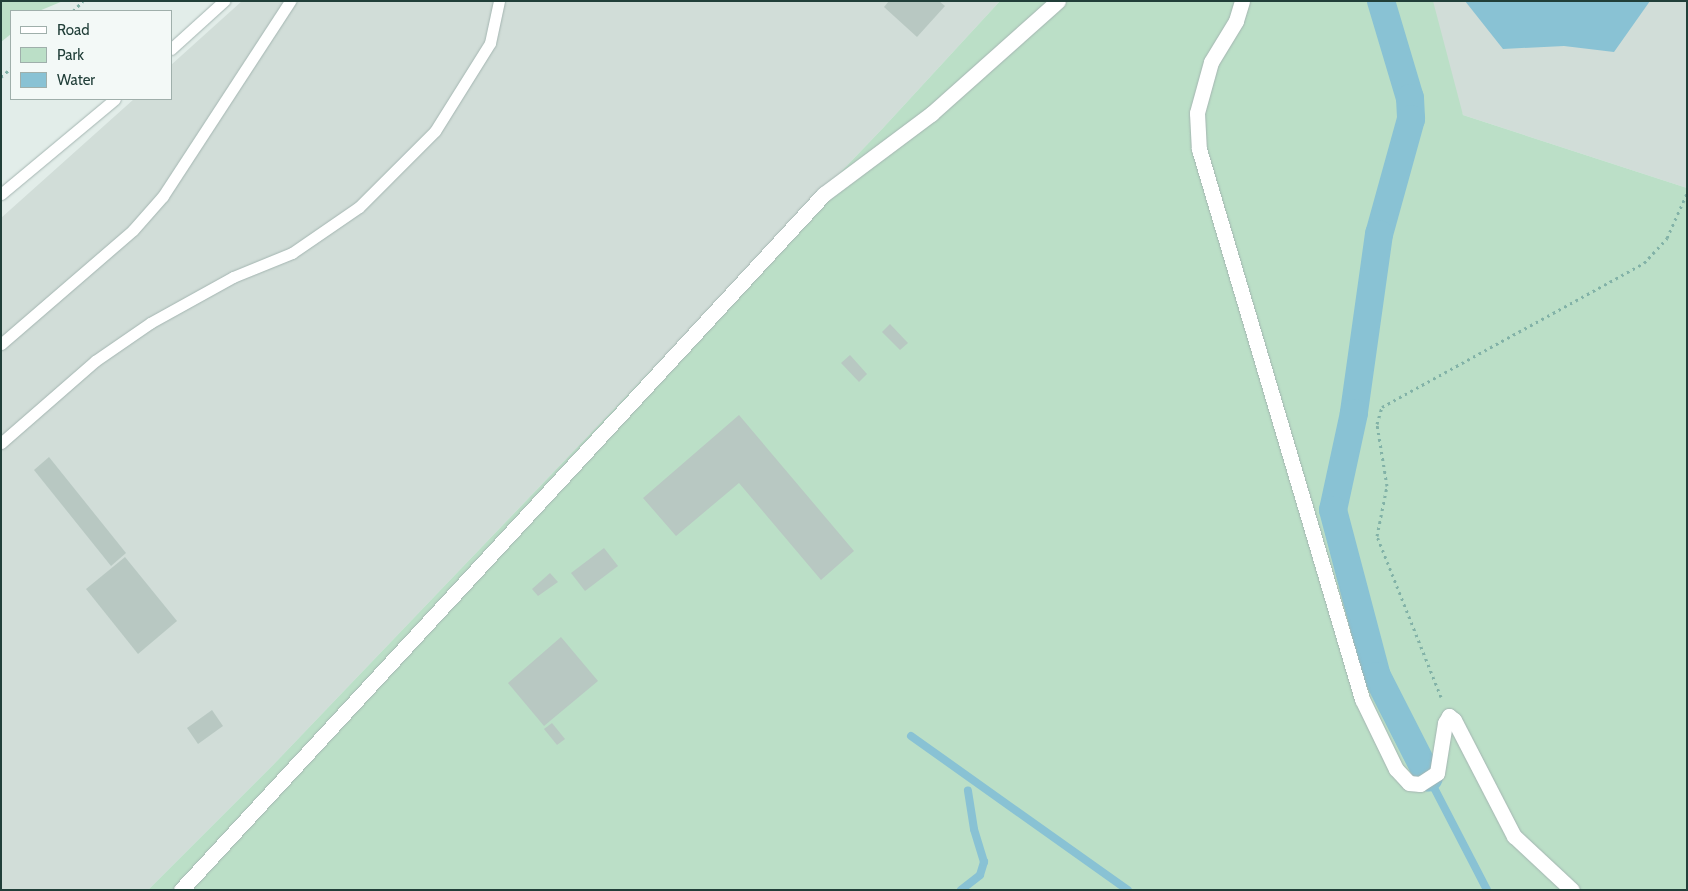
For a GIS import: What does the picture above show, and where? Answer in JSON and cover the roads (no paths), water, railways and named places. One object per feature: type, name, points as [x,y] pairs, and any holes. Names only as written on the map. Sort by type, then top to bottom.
[{"type":"street","points":[[181,890],[824,194],[931,114],[1058,1]]},
{"type":"street","points":[[1242,1],[1236,21],[1210,62],[1197,113],[1199,149],[1362,699],[1396,769],[1409,783],[1420,784],[1437,773],[1449,716],[1454,720],[1514,836],[1572,890]]},
{"type":"lane","points":[[172,48],[224,1]]},
{"type":"lane","points":[[1,344],[133,230],[163,196],[290,1]]},
{"type":"lane","points":[[1,443],[95,361],[150,323],[233,277],[292,253],[359,206],[434,131],[490,43],[499,1]]},
{"type":"lane","points":[[1,194],[114,100]]},
{"type":"water","points":[[1465,1],[1650,1],[1614,52],[1564,46],[1503,49]]},
{"type":"waterway","points":[[1381,1],[1410,98],[1411,119],[1379,234],[1354,413],[1333,510],[1377,676],[1429,778]]},
{"type":"waterway","points":[[911,736],[1128,890]]},
{"type":"waterway","points":[[1429,778],[1487,890]]},
{"type":"waterway","points":[[961,890],[980,875],[984,862],[974,829],[968,790]]}]
